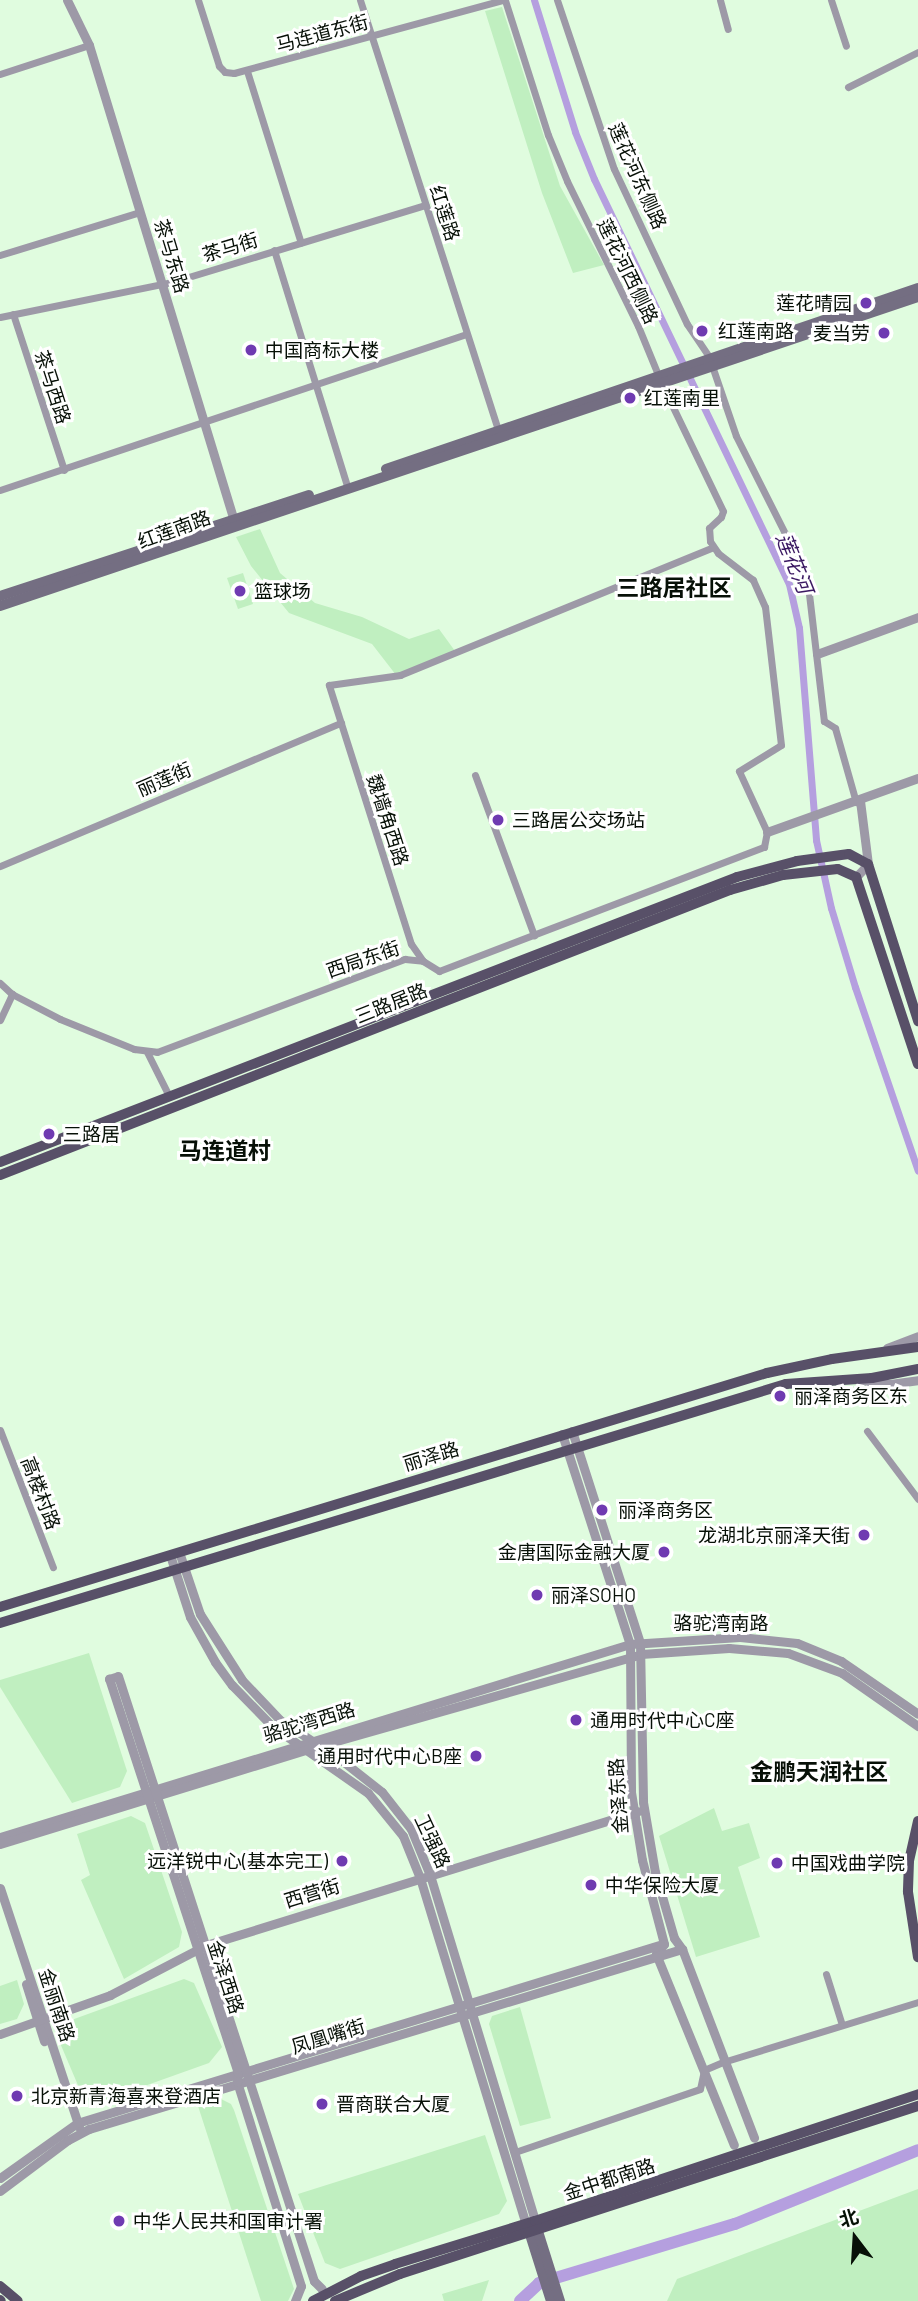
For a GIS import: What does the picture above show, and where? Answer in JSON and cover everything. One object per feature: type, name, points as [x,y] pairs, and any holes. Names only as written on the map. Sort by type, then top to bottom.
[{"type":"main road","points":[[710,361],[918,288]]},
{"type":"main road","points":[[710,361],[918,297]]},
{"type":"main road","name":"红莲南路","points":[[0,596],[347,486],[710,361]]},
{"type":"main road","name":"红莲南路","points":[[0,606],[235,522]]},
{"type":"main road","name":"三路居路","points":[[0,1162],[737,877],[797,861],[837,855],[854,855],[868,864]]},
{"type":"main road","points":[[868,864],[918,1021]]},
{"type":"main road","name":"三路居路","points":[[0,1175],[730,890],[773,877],[838,869],[856,877]]},
{"type":"main road","points":[[856,877],[918,1064]]},
{"type":"main road","name":"丽泽路","points":[[0,1607],[567,1432],[779,1370],[918,1347]]},
{"type":"main road","name":"丽泽路","points":[[0,1623],[786,1384],[856,1378],[918,1368]]},
{"type":"main road","points":[[918,1821],[909,1861],[908,1892],[918,1957]]},
{"type":"main road","name":"金中都南路","points":[[335,2301],[400,2274],[918,2095]]},
{"type":"main road","name":"金中都南路","points":[[313,2301],[361,2276],[395,2264],[532,2228],[918,2106]]},
{"type":"main road","points":[[532,2228],[551,2301]]},
{"type":"main road","points":[[543,2263],[560,2301]]},
{"type":"main road","points":[[0,2286],[18,2301]]},
{"type":"street","name":"茶马东路","points":[[66,0],[89,45],[235,522]]},
{"type":"street","points":[[198,0],[219,66],[225,72],[247,71],[300,243]]},
{"type":"street","name":"红莲路","points":[[360,0],[499,433]]},
{"type":"street","name":"马连道东街","points":[[247,71],[503,0]]},
{"type":"street","name":"莲花河西侧路","points":[[503,0],[548,135],[567,181],[663,377],[723,511],[721,517],[709,528],[713,547]]},
{"type":"street","name":"莲花河东侧路","points":[[556,0],[614,169],[687,324],[710,361],[736,436],[807,577],[824,721],[835,728],[858,802]]},
{"type":"street","points":[[720,0],[728,29]]},
{"type":"street","points":[[831,0],[846,46]]},
{"type":"street","points":[[0,74],[89,45]]},
{"type":"street","points":[[848,87],[918,52]]},
{"type":"street","name":"茶马街","points":[[0,317],[163,284],[426,205]]},
{"type":"street","points":[[0,256],[140,212]]},
{"type":"street","points":[[274,250],[347,486]]},
{"type":"street","name":"茶马西路","points":[[13,314],[64,470]]},
{"type":"street","points":[[0,490],[466,334]]},
{"type":"street","points":[[713,547],[753,580],[765,607],[781,745],[739,771],[767,832],[858,802],[918,778]]},
{"type":"street","name":"魏墙角西路","points":[[424,961],[411,944],[329,685],[400,676],[713,547]]},
{"type":"street","points":[[817,654],[918,617]]},
{"type":"street","name":"丽莲街","points":[[0,866],[341,723]]},
{"type":"street","points":[[475,775],[534,935]]},
{"type":"street","points":[[856,877],[868,864],[858,802]]},
{"type":"street","name":"西局东街","points":[[148,1052],[164,1050],[405,959],[424,961],[439,971],[757,852],[764,847],[767,832]]},
{"type":"street","points":[[0,983],[12,994],[60,1019],[148,1052],[169,1096]]},
{"type":"street","points":[[0,1020],[12,994]]},
{"type":"street","name":"丽泽路","points":[[875,1353],[918,1336]]},
{"type":"street","name":"丽泽路","points":[[856,1378],[873,1384],[918,1380]]},
{"type":"street","name":"高楼村路","points":[[0,1430],[53,1567]]},
{"type":"street","points":[[867,1431],[918,1499]]},
{"type":"street","name":"金泽东路","points":[[567,1432],[629,1643],[636,1654]]},
{"type":"street","name":"金泽东路","points":[[572,1448],[640,1643],[636,1654],[642,1860],[664,1944]]},
{"type":"street","name":"卫强路","points":[[174,1554],[200,1614],[242,1680],[307,1746],[377,1802],[403,1836],[425,1876]]},
{"type":"street","name":"卫强路","points":[[179,1568],[190,1617],[215,1662],[250,1705],[272,1726],[297,1744]]},
{"type":"street","name":"骆驼湾南路","points":[[629,1643],[740,1637],[797,1643],[841,1661],[918,1714]]},
{"type":"street","name":"骆驼湾西路","points":[[0,1837],[307,1746],[629,1643]]},
{"type":"street","name":"骆驼湾南路","points":[[636,1654],[729,1648],[788,1653],[842,1673],[918,1726]]},
{"type":"street","name":"骆驼湾西路","points":[[319,1746],[636,1654]]},
{"type":"street","name":"金泽西路","points":[[114,1678],[243,2076],[314,2281],[322,2289]]},
{"type":"street","name":"骆驼湾西路","points":[[0,1844],[297,1744],[307,1746]]},
{"type":"street","name":"卫强路","points":[[307,1746],[319,1746],[372,1783],[411,1829],[532,2228]]},
{"type":"street","name":"金泽东路","points":[[639,1811],[674,1938],[682,1949],[754,2138]]},
{"type":"street","name":"西营街","points":[[0,2034],[125,1988],[202,1946],[639,1811]]},
{"type":"street","name":"金丽南路","points":[[0,1888],[41,2021]]},
{"type":"street","name":"金丽南路","points":[[0,1906],[77,2129]]},
{"type":"street","name":"凤凰嘴街","points":[[466,2009],[664,1944],[674,1938]]},
{"type":"street","points":[[664,1944],[656,1954],[734,2145]]},
{"type":"street","name":"凤凰嘴街","points":[[0,2178],[77,2129],[466,2009],[656,1954],[682,1949]]},
{"type":"street","points":[[826,1974],[842,2025]]},
{"type":"street","points":[[704,2070],[918,2002]]},
{"type":"street","name":"卫强路","points":[[466,2009],[515,2152],[532,2228]]},
{"type":"street","points":[[515,2152],[700,2090],[704,2070]]},
{"type":"street","name":"金泽西路","points":[[243,2076],[301,2286],[295,2301]]},
{"type":"street","name":"凤凰嘴街","points":[[0,2191],[77,2129]]},
{"type":"green space","points":[[502,7],[560,186],[604,265],[573,273],[542,193],[485,11]]},
{"type":"green space","points":[[260,529],[280,573],[315,603],[362,617],[409,639],[439,629],[455,651],[396,675],[372,644],[289,613],[251,566],[236,537]]},
{"type":"green space","name":"篮球场","points":[[243,573],[253,604],[238,609],[227,578]]},
{"type":"green space","points":[[89,1653],[127,1771],[120,1787],[72,1803],[0,1687],[0,1680]]},
{"type":"green space","points":[[714,1808],[722,1831],[749,1823],[760,1858],[738,1867],[760,1937],[696,1957],[659,1836]]},
{"type":"green space","points":[[131,1816],[145,1823],[182,1932],[179,1947],[124,1979],[81,1880],[90,1875],[77,1834]]},
{"type":"green space","points":[[184,1979],[194,1983],[222,2047],[209,2063],[94,2104],[83,2097],[60,2043],[66,2022]]},
{"type":"green space","points":[[17,1980],[24,2004],[17,2019],[0,2024],[0,1986]]},
{"type":"green space","points":[[520,2007],[551,2118],[520,2126],[489,2024],[492,2016]]},
{"type":"green space","points":[[221,2099],[231,2104],[234,2110],[294,2289],[288,2301],[261,2301],[198,2106]]},
{"type":"green space","points":[[485,2135],[507,2201],[499,2214],[340,2269],[325,2263],[298,2194]]},
{"type":"green space","points":[[918,2189],[918,2301],[667,2301],[677,2279]]},
{"type":"green space","points":[[489,2280],[482,2301],[444,2301],[442,2294]]},
{"type":"waterway","name":"莲花河","points":[[534,0],[575,132],[594,179],[789,584],[799,628],[816,840],[831,908],[855,987],[918,1171]]},
{"type":"waterway","points":[[520,2301],[539,2283],[735,2224],[918,2150]]},
{"type":"place","name":"莲花晴园","points":[[866,303]]},
{"type":"place","name":"红莲南路","points":[[702,331]]},
{"type":"place","name":"麦当劳","points":[[884,333]]},
{"type":"place","name":"中国商标大楼","points":[[251,350]]},
{"type":"place","name":"红莲南里","points":[[630,398]]},
{"type":"place","name":"篮球场","points":[[240,591]]},
{"type":"place","name":"三路居公交场站","points":[[498,820]]},
{"type":"place","name":"三路居","points":[[49,1134]]},
{"type":"place","name":"丽泽商务区东","points":[[780,1396]]},
{"type":"place","name":"丽泽商务区","points":[[602,1510]]},
{"type":"place","name":"龙湖北京丽泽天街","points":[[864,1535]]},
{"type":"place","name":"金唐国际金融大厦","points":[[664,1552]]},
{"type":"place","name":"丽泽SOHO","points":[[537,1595]]},
{"type":"place","name":"通用时代中心C座","points":[[576,1720]]},
{"type":"place","name":"通用时代中心B座","points":[[476,1756]]},
{"type":"place","name":"远洋锐中心(基本完工)","points":[[342,1861]]},
{"type":"place","name":"中国戏曲学院","points":[[777,1863]]},
{"type":"place","name":"中华保险大厦","points":[[591,1885]]},
{"type":"place","name":"北京新青海喜来登酒店","points":[[17,2096]]},
{"type":"place","name":"晋商联合大厦","points":[[322,2104]]},
{"type":"place","name":"中华人民共和国审计署","points":[[119,2221]]},
{"type":"district","name":"三路居社区","points":[[674,587]]},
{"type":"district","name":"马连道村","points":[[225,1150]]},
{"type":"district","name":"金鹏天润社区","points":[[819,1771]]}]
